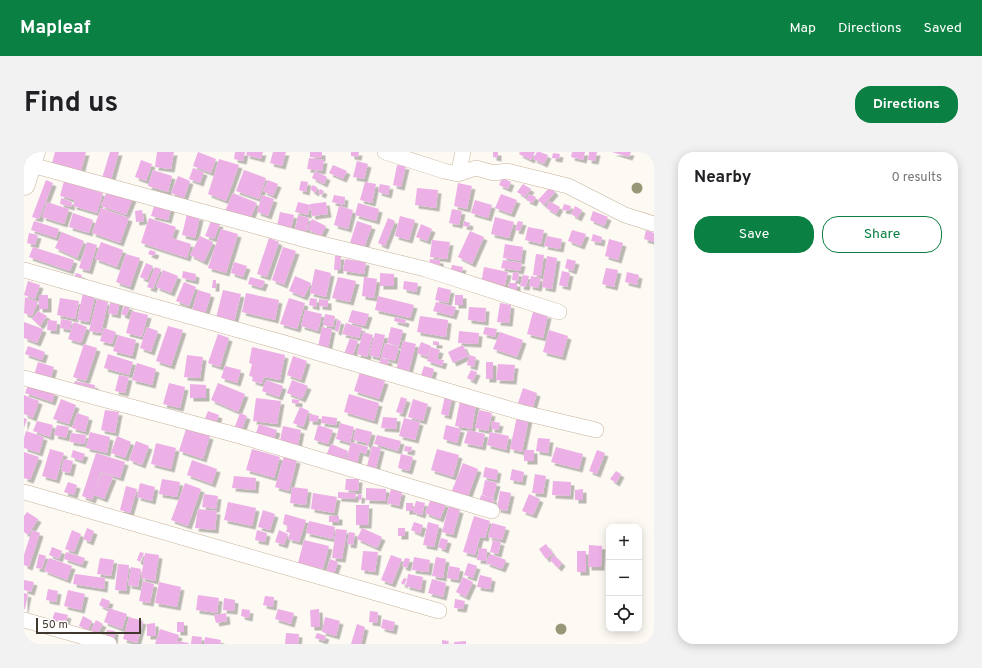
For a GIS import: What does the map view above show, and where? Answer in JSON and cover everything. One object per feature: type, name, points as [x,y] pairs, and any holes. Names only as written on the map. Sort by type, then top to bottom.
[{"type":"street","points":[[385,152],[458,174],[476,168],[494,173],[507,171],[568,186],[625,215],[654,224]]},
{"type":"street","points":[[458,174],[463,152]]},
{"type":"street","points":[[28,166],[310,241],[426,269],[559,312]]},
{"type":"street","points":[[24,270],[281,342],[520,412],[596,430]]},
{"type":"street","points":[[24,378],[240,436],[492,511]]},
{"type":"street","points":[[24,492],[439,611]]},
{"type":"street","points":[[24,620],[109,644]]},
{"type":"building","points":[[55,152],[86,152],[81,171],[52,163]]},
{"type":"building","points":[[110,152],[119,152],[111,180],[102,178]]},
{"type":"building","points":[[157,152],[174,152],[171,169],[155,167]]},
{"type":"building","points":[[198,152],[216,159],[211,173],[193,166]]},
{"type":"building","points":[[235,152],[245,152],[243,161],[234,159]]},
{"type":"building","points":[[247,152],[263,152],[261,159],[246,155]]},
{"type":"building","points":[[273,152],[286,152],[282,166],[270,163]]},
{"type":"building","points":[[310,152],[322,152],[322,158],[310,157]]},
{"type":"building","points":[[351,152],[359,152],[358,157],[351,156]]},
{"type":"building","points":[[493,152],[498,152],[498,158],[493,157]]},
{"type":"building","points":[[520,152],[535,152],[531,160],[519,154]]},
{"type":"building","points":[[537,152],[548,155],[544,164],[533,159]]},
{"type":"building","points":[[572,152],[585,152],[583,160],[571,157]]},
{"type":"building","points":[[589,152],[597,152],[595,161],[588,160]]},
{"type":"building","points":[[612,152],[631,152],[629,157]]},
{"type":"building","points":[[553,153],[560,154],[559,159],[552,158]]},
{"type":"building","points":[[309,158],[324,160],[322,171],[307,169]]},
{"type":"building","points":[[219,159],[239,165],[226,201],[208,194]]},
{"type":"building","points":[[141,160],[152,164],[146,181],[135,177]]},
{"type":"building","points":[[357,161],[368,164],[364,179],[353,177]]},
{"type":"building","points":[[333,165],[347,171],[343,179],[329,173]]},
{"type":"building","points":[[397,165],[406,166],[401,187],[393,185]]},
{"type":"building","points":[[193,168],[204,172],[200,183],[189,179]]},
{"type":"building","points":[[153,170],[172,176],[168,192],[148,186]]},
{"type":"building","points":[[244,170],[266,178],[259,199],[236,191]]},
{"type":"building","points":[[315,171],[327,177],[324,184],[312,178]]},
{"type":"building","points":[[178,176],[190,181],[184,198],[171,193]]},
{"type":"building","points":[[502,178],[511,182],[508,189],[499,185]]},
{"type":"building","points":[[46,180],[53,183],[39,219],[32,217]]},
{"type":"building","points":[[268,180],[278,184],[273,196],[263,191]]},
{"type":"building","points":[[64,181],[103,193],[97,213],[73,206],[75,200],[60,196]]},
{"type":"building","points":[[301,181],[308,182],[306,192],[299,190]]},
{"type":"building","points":[[365,182],[376,184],[372,203],[360,200]]},
{"type":"building","points":[[458,183],[472,186],[467,209],[454,206]]},
{"type":"building","points":[[380,184],[390,186],[388,195],[378,192]]},
{"type":"building","points":[[523,184],[531,189],[525,197],[517,192]]},
{"type":"building","points":[[313,185],[318,188],[315,193],[310,189]]},
{"type":"building","points":[[550,187],[555,192],[544,205],[538,200]]},
{"type":"building","points":[[417,188],[438,190],[436,208],[415,205]]},
{"type":"building","points":[[108,189],[133,198],[126,215],[101,206]]},
{"type":"building","points":[[320,189],[324,191],[322,195],[318,193]]},
{"type":"building","points":[[233,193],[257,203],[249,221],[225,211]]},
{"type":"building","points":[[501,194],[517,200],[511,214],[495,208]]},
{"type":"building","points":[[529,194],[536,197],[533,203],[526,200]]},
{"type":"building","points":[[262,195],[274,199],[268,216],[257,212]]},
{"type":"building","points":[[334,195],[345,197],[344,205],[332,202]]},
{"type":"building","points":[[61,198],[72,202],[71,207],[60,204]]},
{"type":"building","points":[[156,200],[172,205],[168,220],[151,216]]},
{"type":"building","points":[[475,200],[492,205],[488,218],[471,213]]},
{"type":"building","points":[[549,201],[560,207],[556,214],[546,208]]},
{"type":"building","points":[[47,202],[69,209],[64,224],[42,217]]},
{"type":"building","points":[[298,202],[310,205],[326,202],[328,214],[312,216],[310,206],[308,215],[295,212]]},
{"type":"building","points":[[358,203],[379,209],[376,221],[355,215]]},
{"type":"building","points":[[564,204],[571,206],[570,211],[562,210]]},
{"type":"building","points":[[339,206],[353,210],[348,229],[334,225]]},
{"type":"building","points":[[575,206],[582,210],[578,218],[571,214]]},
{"type":"building","points":[[101,208],[129,218],[120,243],[92,233]]},
{"type":"building","points":[[452,209],[462,211],[459,225],[449,223]]},
{"type":"building","points":[[142,210],[144,221],[136,222],[135,211]]},
{"type":"building","points":[[593,211],[608,217],[604,226],[590,220]]},
{"type":"building","points":[[280,212],[294,215],[291,229],[277,226]]},
{"type":"building","points":[[73,213],[93,220],[89,233],[69,227]]},
{"type":"building","points":[[187,214],[200,217],[195,238],[182,235]]},
{"type":"building","points":[[298,215],[309,218],[306,232],[295,230]]},
{"type":"building","points":[[400,216],[415,220],[409,240],[395,236]]},
{"type":"building","points":[[495,217],[514,222],[509,238],[491,234]]},
{"type":"building","points":[[149,218],[176,227],[172,238],[191,244],[187,258],[141,243]]},
{"type":"building","points":[[388,218],[395,221],[385,246],[378,243]]},
{"type":"building","points":[[312,219],[326,226],[321,236],[307,229]]},
{"type":"building","points":[[34,221],[59,229],[56,238],[31,230]]},
{"type":"building","points":[[211,221],[220,224],[214,239],[205,236]]},
{"type":"building","points":[[357,221],[372,226],[364,248],[350,243]]},
{"type":"building","points":[[464,221],[470,223],[469,227],[463,226]]},
{"type":"building","points":[[518,221],[523,222],[520,231],[515,230]]},
{"type":"building","points":[[421,224],[432,229],[427,241],[416,237]]},
{"type":"building","points":[[528,227],[544,230],[541,244],[525,240]]},
{"type":"building","points":[[221,229],[238,234],[226,273],[208,268]]},
{"type":"building","points":[[572,230],[586,234],[581,246],[568,241]]},
{"type":"building","points":[[646,230],[654,233],[654,242],[644,239]]},
{"type":"building","points":[[470,231],[484,237],[472,264],[458,257]]},
{"type":"building","points":[[62,232],[84,241],[77,258],[55,248]]},
{"type":"building","points":[[29,233],[38,235],[35,245],[27,243]]},
{"type":"building","points":[[593,234],[602,237],[601,243],[591,241]]},
{"type":"building","points":[[200,236],[213,242],[204,262],[190,255]]},
{"type":"building","points":[[547,236],[562,239],[560,249],[544,246]]},
{"type":"building","points":[[269,238],[279,242],[267,277],[257,274]]},
{"type":"building","points":[[609,239],[623,243],[618,260],[605,256]]},
{"type":"building","points":[[432,240],[450,242],[447,259],[430,257]]},
{"type":"building","points":[[87,242],[97,245],[89,271],[79,268]]},
{"type":"building","points":[[101,242],[123,250],[117,267],[95,259]]},
{"type":"building","points":[[505,244],[523,247],[521,261],[503,258]]},
{"type":"building","points":[[33,247],[74,260],[70,271],[29,257]]},
{"type":"building","points":[[283,247],[296,251],[284,285],[272,280]]},
{"type":"building","points":[[150,250],[156,252],[154,256],[148,254]]},
{"type":"building","points":[[126,254],[140,258],[130,287],[116,282]]},
{"type":"building","points":[[536,254],[544,255],[541,276],[533,275]]},
{"type":"building","points":[[335,256],[341,256],[340,270],[334,270]]},
{"type":"building","points":[[547,256],[557,258],[552,289],[542,287]]},
{"type":"building","points":[[345,259],[366,262],[364,274],[343,271]]},
{"type":"building","points":[[430,259],[440,260],[440,265],[429,264]]},
{"type":"building","points":[[567,259],[576,261],[573,271],[565,268]]},
{"type":"building","points":[[503,260],[522,263],[520,271],[501,268]]},
{"type":"building","points":[[234,262],[247,266],[243,277],[231,273]]},
{"type":"building","points":[[146,263],[153,266],[147,280],[140,277]]},
{"type":"building","points":[[452,265],[463,267],[461,275],[450,273]]},
{"type":"building","points":[[155,267],[161,269],[153,289],[147,287]]},
{"type":"building","points":[[484,267],[508,272],[504,289],[481,284]]},
{"type":"building","points":[[606,268],[618,270],[614,287],[602,284]]},
{"type":"building","points":[[315,269],[331,273],[326,297],[310,293]]},
{"type":"building","points":[[163,270],[178,276],[171,293],[156,287]]},
{"type":"building","points":[[183,271],[196,274],[195,281],[182,278]]},
{"type":"building","points":[[562,271],[570,273],[567,287],[559,285]]},
{"type":"building","points":[[513,272],[519,273],[518,281],[512,280]]},
{"type":"building","points":[[627,272],[639,275],[637,285],[625,282]]},
{"type":"building","points":[[76,273],[82,275],[79,283],[73,281]]},
{"type":"building","points":[[380,273],[394,274],[394,286],[380,286]]},
{"type":"building","points":[[523,275],[529,276],[526,287],[520,286]]},
{"type":"building","points":[[295,276],[311,283],[304,297],[289,291]]},
{"type":"building","points":[[531,276],[541,278],[538,288],[529,286]]},
{"type":"building","points":[[250,277],[265,281],[262,288],[248,284]]},
{"type":"building","points":[[338,277],[356,281],[350,302],[332,298]]},
{"type":"building","points":[[364,277],[377,279],[374,298],[362,296]]},
{"type":"building","points":[[213,280],[216,280],[216,288],[212,288]]},
{"type":"building","points":[[28,281],[40,285],[35,299],[24,295]]},
{"type":"building","points":[[404,281],[418,283],[416,292],[403,289]]},
{"type":"building","points":[[184,282],[196,287],[189,306],[176,301]]},
{"type":"building","points":[[509,283],[517,283],[517,290],[508,289]]},
{"type":"building","points":[[438,287],[451,290],[448,303],[435,300]]},
{"type":"building","points":[[198,290],[211,294],[205,314],[192,311]]},
{"type":"building","points":[[223,290],[241,294],[234,322],[216,318]]},
{"type":"building","points":[[83,293],[95,296],[89,322],[77,320]]},
{"type":"building","points":[[246,293],[279,300],[275,320],[242,312]]},
{"type":"building","points":[[39,295],[48,295],[48,309],[39,309]]},
{"type":"building","points":[[455,295],[463,295],[463,305],[455,305]]},
{"type":"building","points":[[378,296],[414,305],[410,318],[375,310]]},
{"type":"building","points":[[25,297],[38,302],[32,316],[24,313]]},
{"type":"building","points":[[60,298],[79,301],[75,319],[57,315]]},
{"type":"building","points":[[289,298],[305,303],[297,329],[280,324]]},
{"type":"building","points":[[310,298],[317,299],[316,307],[309,305]]},
{"type":"building","points":[[97,299],[108,302],[101,333],[89,331]]},
{"type":"building","points":[[319,299],[328,300],[328,307],[319,306]]},
{"type":"building","points":[[111,300],[120,302],[117,315],[108,313]]},
{"type":"building","points":[[436,302],[456,307],[453,316],[433,311]]},
{"type":"building","points":[[500,303],[511,305],[509,323],[497,322]]},
{"type":"building","points":[[125,305],[130,307],[126,316],[121,314]]},
{"type":"building","points":[[469,307],[486,308],[485,322],[468,320]]},
{"type":"building","points":[[305,310],[322,314],[318,331],[301,326]]},
{"type":"building","points":[[352,310],[369,314],[365,326],[348,322]]},
{"type":"building","points":[[38,311],[47,316],[40,326],[32,319]]},
{"type":"building","points":[[132,311],[148,315],[142,337],[126,333]]},
{"type":"building","points":[[533,312],[548,315],[543,338],[527,334]]},
{"type":"building","points":[[325,314],[335,316],[333,327],[323,325]]},
{"type":"building","points":[[420,316],[448,320],[446,337],[417,332]]},
{"type":"building","points":[[395,317],[406,320],[405,324],[394,321]]},
{"type":"building","points":[[61,319],[72,321],[70,330],[60,328]]},
{"type":"building","points":[[48,320],[57,321],[56,331],[47,330]]},
{"type":"building","points":[[337,320],[341,321],[338,332],[335,331]]},
{"type":"building","points":[[24,322],[43,329],[37,343],[24,338]]},
{"type":"building","points":[[74,322],[87,327],[81,343],[68,339]]},
{"type":"building","points":[[346,323],[362,328],[359,338],[342,334]]},
{"type":"building","points":[[168,326],[183,330],[171,366],[156,361]]},
{"type":"building","points":[[147,327],[158,331],[151,352],[140,348]]},
{"type":"building","points":[[322,327],[332,329],[328,349],[318,347]]},
{"type":"building","points":[[391,327],[403,330],[399,346],[387,343]]},
{"type":"building","points":[[485,327],[497,329],[495,337],[483,334]]},
{"type":"building","points":[[104,328],[116,332],[112,344],[100,341]]},
{"type":"building","points":[[549,330],[568,336],[562,357],[543,352]]},
{"type":"building","points":[[459,331],[479,333],[478,344],[458,343]]},
{"type":"building","points":[[363,332],[373,335],[367,357],[357,354]]},
{"type":"building","points":[[500,332],[523,340],[517,357],[493,349]]},
{"type":"building","points":[[375,333],[385,335],[379,358],[369,355]]},
{"type":"building","points":[[218,334],[229,338],[220,367],[208,363]]},
{"type":"building","points":[[118,335],[136,340],[132,356],[113,351]]},
{"type":"building","points":[[350,338],[358,341],[351,360],[343,357]]},
{"type":"building","points":[[403,341],[416,344],[408,374],[396,371]]},
{"type":"building","points":[[433,341],[439,342],[439,345],[433,345]]},
{"type":"building","points":[[421,342],[431,346],[427,357],[417,353]]},
{"type":"building","points":[[385,343],[399,347],[395,361],[381,357]]},
{"type":"building","points":[[84,344],[97,348],[86,381],[73,377]]},
{"type":"building","points":[[463,345],[468,356],[453,363],[448,352]]},
{"type":"building","points":[[28,346],[45,352],[42,360],[25,354]]},
{"type":"building","points":[[252,347],[285,355],[280,380],[264,377],[262,384],[252,381],[253,377],[249,376],[252,364],[249,363]]},
{"type":"building","points":[[431,347],[440,350],[437,359],[444,360],[442,366],[427,361]]},
{"type":"building","points":[[108,354],[133,362],[129,375],[104,368]]},
{"type":"building","points":[[187,355],[203,357],[200,378],[184,377]]},
{"type":"building","points":[[469,355],[476,357],[474,367],[467,365]]},
{"type":"building","points":[[293,356],[307,361],[301,380],[287,375]]},
{"type":"building","points":[[381,358],[389,360],[386,370],[378,368]]},
{"type":"building","points":[[38,362],[54,367],[50,380],[34,375]]},
{"type":"building","points":[[486,362],[493,362],[493,379],[486,379]]},
{"type":"building","points":[[137,363],[156,369],[152,385],[132,380]]},
{"type":"building","points":[[498,364],[515,365],[513,381],[496,380]]},
{"type":"building","points":[[225,366],[241,370],[237,383],[221,378]]},
{"type":"building","points":[[424,366],[434,369],[430,382],[420,379]]},
{"type":"building","points":[[471,370],[477,372],[473,381],[467,378]]},
{"type":"building","points":[[360,372],[385,381],[379,399],[354,391]]},
{"type":"building","points":[[119,375],[129,377],[125,393],[115,391]]},
{"type":"building","points":[[266,380],[283,386],[279,397],[262,391]]},
{"type":"building","points":[[292,380],[308,386],[302,399],[287,393]]},
{"type":"building","points":[[75,381],[95,385],[94,391],[73,387]]},
{"type":"building","points":[[29,383],[55,393],[52,402],[25,393]]},
{"type":"building","points":[[169,383],[185,387],[180,408],[163,404]]},
{"type":"building","points":[[218,383],[245,394],[238,412],[211,400]]},
{"type":"building","points":[[190,384],[206,385],[206,398],[190,398]]},
{"type":"building","points":[[523,388],[537,393],[533,407],[518,403]]},
{"type":"building","points":[[349,394],[379,403],[374,421],[344,412]]},
{"type":"building","points":[[24,395],[39,401],[33,418],[24,414]]},
{"type":"building","points":[[445,396],[452,398],[448,416],[441,414]]},
{"type":"building","points":[[401,397],[407,399],[402,414],[396,412]]},
{"type":"building","points":[[256,398],[281,401],[277,424],[253,421]]},
{"type":"building","points":[[61,399],[76,405],[69,424],[53,419]]},
{"type":"building","points":[[292,399],[299,400],[299,404],[292,403]]},
{"type":"building","points":[[413,399],[428,404],[423,421],[408,417]]},
{"type":"building","points":[[460,401],[476,404],[472,429],[455,426]]},
{"type":"building","points":[[300,407],[309,411],[303,427],[293,423]]},
{"type":"building","points":[[105,410],[119,412],[115,433],[101,430]]},
{"type":"building","points":[[479,410],[492,413],[488,431],[475,428]]},
{"type":"building","points":[[208,411],[219,415],[215,426],[204,421]]},
{"type":"building","points":[[77,413],[89,417],[85,432],[72,428]]},
{"type":"building","points":[[240,413],[247,416],[241,432],[234,429]]},
{"type":"building","points":[[310,414],[319,416],[317,422],[309,421]]},
{"type":"building","points":[[322,416],[337,418],[336,425],[321,423]]},
{"type":"building","points":[[517,416],[529,418],[522,452],[510,449]]},
{"type":"building","points":[[383,417],[397,418],[396,429],[381,428]]},
{"type":"building","points":[[24,418],[27,419],[24,428]]},
{"type":"building","points":[[404,418],[420,422],[415,440],[399,436]]},
{"type":"building","points":[[37,421],[53,425],[50,437],[33,431]]},
{"type":"building","points":[[492,421],[500,423],[498,430],[491,429]]},
{"type":"building","points":[[340,423],[354,427],[350,443],[336,439]]},
{"type":"building","points":[[259,424],[277,430],[273,442],[255,436]]},
{"type":"building","points":[[57,425],[69,427],[66,438],[54,435]]},
{"type":"building","points":[[318,425],[333,430],[328,444],[314,440]]},
{"type":"building","points":[[446,425],[461,429],[457,443],[443,439]]},
{"type":"building","points":[[283,426],[301,430],[298,445],[280,441]]},
{"type":"building","points":[[356,428],[372,432],[368,446],[366,443],[353,440]]},
{"type":"building","points":[[186,429],[210,436],[203,459],[179,451]]},
{"type":"building","points":[[468,430],[485,434],[482,447],[464,443]]},
{"type":"building","points":[[26,431],[44,437],[39,453],[24,448]]},
{"type":"building","points":[[90,432],[110,437],[107,453],[86,448]]},
{"type":"building","points":[[490,432],[509,436],[506,450],[487,445]]},
{"type":"building","points":[[71,433],[86,435],[85,444],[70,442]]},
{"type":"building","points":[[377,435],[401,441],[398,451],[374,444]]},
{"type":"building","points":[[117,436],[131,442],[125,458],[111,453]]},
{"type":"building","points":[[538,438],[550,439],[548,453],[536,451]]},
{"type":"building","points":[[136,441],[149,446],[142,465],[129,460]]},
{"type":"building","points":[[351,442],[368,447],[366,454],[360,452],[356,468],[345,465]]},
{"type":"building","points":[[156,443],[176,448],[171,469],[151,464]]},
{"type":"building","points":[[331,444],[348,451],[342,465],[325,458]]},
{"type":"building","points":[[372,446],[381,448],[376,468],[367,466]]},
{"type":"building","points":[[405,446],[412,447],[411,452],[404,451]]},
{"type":"building","points":[[556,447],[583,454],[579,469],[551,462]]},
{"type":"building","points":[[50,449],[64,453],[56,480],[42,476]]},
{"type":"building","points":[[252,449],[280,457],[274,478],[246,470]]},
{"type":"building","points":[[437,449],[459,455],[453,477],[431,470]]},
{"type":"building","points":[[73,450],[85,454],[82,461],[71,457]]},
{"type":"building","points":[[524,450],[534,450],[534,461],[524,461]]},
{"type":"building","points":[[597,450],[605,453],[597,474],[589,471]]},
{"type":"building","points":[[24,452],[39,457],[30,480],[24,478]]},
{"type":"building","points":[[96,453],[125,462],[120,478],[101,472],[94,493],[102,473],[113,477],[104,499],[94,495],[92,500],[82,496]]},
{"type":"building","points":[[401,454],[413,457],[409,471],[398,468]]},
{"type":"building","points":[[284,456],[297,460],[289,491],[275,487]]},
{"type":"building","points":[[64,459],[73,461],[70,473],[61,471]]},
{"type":"building","points":[[192,460],[217,469],[212,484],[187,475]]},
{"type":"building","points":[[463,463],[478,469],[467,499],[451,493]]},
{"type":"building","points":[[485,467],[498,470],[496,480],[483,477]]},
{"type":"building","points":[[512,469],[524,472],[522,482],[510,480]]},
{"type":"building","points":[[616,471],[621,474],[616,483],[610,479]]},
{"type":"building","points":[[535,474],[546,476],[543,494],[532,493]]},
{"type":"building","points":[[234,476],[256,478],[255,490],[232,488]]},
{"type":"building","points":[[162,479],[180,482],[177,497],[159,494]]},
{"type":"building","points":[[346,479],[359,479],[358,491],[345,490]]},
{"type":"building","points":[[485,480],[497,483],[493,498],[482,495]]},
{"type":"building","points":[[553,481],[571,482],[570,496],[552,495]]},
{"type":"building","points":[[68,482],[77,485],[74,495],[64,492]]},
{"type":"building","points":[[140,483],[155,487],[152,501],[137,497]]},
{"type":"building","points":[[185,483],[201,489],[188,526],[171,520]]},
{"type":"building","points":[[126,486],[137,489],[130,513],[120,510]]},
{"type":"building","points":[[292,487],[308,489],[306,505],[290,503]]},
{"type":"building","points":[[366,488],[386,489],[386,501],[366,500]]},
{"type":"building","points":[[391,489],[402,492],[399,506],[387,503]]},
{"type":"building","points":[[583,489],[583,500],[575,500],[575,490]]},
{"type":"building","points":[[500,491],[511,493],[507,511],[497,509]]},
{"type":"building","points":[[338,492],[356,493],[355,499],[338,498]]},
{"type":"building","points":[[313,493],[337,497],[334,513],[311,509]]},
{"type":"building","points":[[204,494],[218,496],[216,509],[202,507]]},
{"type":"building","points":[[358,494],[362,495],[361,500],[358,500]]},
{"type":"building","points":[[529,494],[540,499],[533,515],[522,511]]},
{"type":"building","points":[[481,495],[494,499],[491,509],[478,505]]},
{"type":"building","points":[[431,499],[446,504],[440,519],[425,513]]},
{"type":"building","points":[[416,501],[425,503],[422,515],[413,512]]},
{"type":"building","points":[[228,502],[256,508],[252,526],[224,520]]},
{"type":"building","points":[[406,503],[413,503],[413,511],[406,511]]},
{"type":"building","points":[[356,505],[369,505],[368,525],[356,525]]},
{"type":"building","points":[[449,506],[460,510],[453,535],[442,532]]},
{"type":"building","points":[[198,509],[217,511],[215,530],[195,528]]},
{"type":"building","points":[[263,510],[275,514],[270,530],[258,527]]},
{"type":"building","points":[[27,512],[38,519],[28,535],[24,532],[24,516]]},
{"type":"building","points":[[285,514],[306,520],[299,542],[288,539],[290,533],[286,532],[288,526],[283,524]]},
{"type":"building","points":[[329,516],[339,516],[339,522],[329,522]]},
{"type":"building","points":[[474,516],[490,521],[485,538],[480,537],[475,555],[463,552]]},
{"type":"building","points":[[309,521],[335,527],[333,539],[306,533]]},
{"type":"building","points":[[414,522],[423,525],[420,534],[411,530]]},
{"type":"building","points":[[428,522],[439,525],[434,547],[423,545]]},
{"type":"building","points":[[492,523],[506,527],[502,540],[488,537]]},
{"type":"building","points":[[87,528],[94,531],[90,542],[83,539]]},
{"type":"building","points":[[362,528],[382,537],[377,548],[357,539]]},
{"type":"building","points":[[398,528],[405,528],[405,536],[398,536]]},
{"type":"building","points":[[336,529],[347,530],[342,559],[332,558]]},
{"type":"building","points":[[32,530],[40,533],[29,567],[24,565],[24,555]]},
{"type":"building","points":[[72,530],[81,534],[74,552],[65,549]]},
{"type":"building","points":[[257,530],[267,533],[265,542],[255,540]]},
{"type":"building","points":[[279,530],[288,534],[284,545],[275,542]]},
{"type":"building","points":[[349,532],[355,533],[353,545],[347,544]]},
{"type":"building","points":[[441,538],[448,540],[445,550],[438,547]]},
{"type":"building","points":[[304,540],[329,546],[323,569],[298,563]]},
{"type":"building","points":[[493,540],[501,542],[498,554],[490,552]]},
{"type":"building","points":[[546,544],[553,554],[546,559],[539,549]]},
{"type":"building","points":[[589,545],[602,546],[601,567],[588,567]]},
{"type":"building","points":[[52,547],[62,551],[59,559],[49,555]]},
{"type":"building","points":[[479,548],[487,549],[486,561],[477,560]]},
{"type":"building","points":[[363,551],[378,552],[375,572],[361,570]]},
{"type":"building","points":[[577,551],[586,551],[586,572],[577,572]]},
{"type":"building","points":[[66,552],[85,558],[82,565],[64,559]]},
{"type":"building","points":[[140,552],[144,553],[140,562],[137,560]]},
{"type":"building","points":[[145,553],[159,555],[155,581],[141,578]]},
{"type":"building","points":[[39,554],[46,556],[42,569],[36,568]]},
{"type":"building","points":[[490,554],[506,560],[502,569],[486,563]]},
{"type":"building","points":[[391,555],[402,559],[392,584],[381,580]]},
{"type":"building","points":[[554,555],[562,563],[558,568],[550,560]]},
{"type":"building","points":[[414,557],[430,560],[428,572],[412,570]]},
{"type":"building","points":[[436,557],[446,559],[443,578],[432,576]]},
{"type":"building","points":[[49,558],[72,566],[67,580],[44,571]]},
{"type":"building","points":[[100,558],[114,560],[111,576],[97,574]]},
{"type":"building","points":[[405,558],[410,559],[407,568],[402,566]]},
{"type":"building","points":[[330,559],[338,562],[334,574],[326,572]]},
{"type":"building","points":[[468,563],[477,566],[473,578],[464,575]]},
{"type":"building","points":[[118,564],[129,565],[126,591],[115,590]]},
{"type":"building","points":[[449,566],[460,568],[458,580],[447,578]]},
{"type":"building","points":[[131,567],[141,569],[138,587],[128,585]]},
{"type":"building","points":[[75,574],[105,578],[104,589],[73,584]]},
{"type":"building","points":[[408,574],[423,577],[421,590],[406,586]]},
{"type":"building","points":[[480,575],[492,578],[490,589],[477,587]]},
{"type":"building","points":[[463,577],[473,582],[466,597],[456,592]]},
{"type":"building","points":[[404,578],[407,579],[404,585],[401,583]]},
{"type":"building","points":[[432,579],[446,583],[443,597],[428,593]]},
{"type":"building","points":[[24,580],[34,582],[31,592],[24,590]]},
{"type":"building","points":[[143,581],[154,584],[150,603],[139,601]]},
{"type":"building","points":[[159,582],[181,587],[177,607],[155,603]]},
{"type":"building","points":[[48,589],[58,591],[56,602],[46,600]]},
{"type":"building","points":[[68,590],[85,594],[81,610],[64,606]]},
{"type":"building","points":[[24,593],[28,594],[25,609],[24,609]]},
{"type":"building","points":[[198,595],[219,598],[217,613],[196,610]]},
{"type":"building","points":[[265,596],[274,597],[273,607],[263,605]]},
{"type":"building","points":[[102,598],[110,601],[107,609],[99,605]]},
{"type":"building","points":[[224,598],[235,600],[234,611],[223,610]]},
{"type":"building","points":[[455,599],[465,601],[463,609],[454,608]]},
{"type":"building","points":[[109,608],[127,614],[122,629],[104,622]]},
{"type":"building","points":[[242,609],[250,610],[249,618],[241,616]]},
{"type":"building","points":[[278,609],[294,613],[291,624],[275,619]]},
{"type":"building","points":[[319,609],[320,627],[311,627],[310,610]]},
{"type":"building","points":[[370,611],[378,612],[377,623],[369,622]]},
{"type":"building","points":[[55,612],[68,615],[65,626],[51,622]]},
{"type":"building","points":[[226,613],[227,621],[216,623],[214,615]]},
{"type":"building","points":[[83,616],[92,621],[88,630],[79,626]]},
{"type":"building","points":[[129,617],[143,621],[137,643],[123,639]]},
{"type":"building","points":[[325,617],[340,621],[336,636],[322,632]]},
{"type":"building","points":[[383,619],[395,622],[393,631],[381,628]]},
{"type":"building","points":[[96,620],[103,624],[96,637],[89,634]]},
{"type":"building","points":[[177,622],[184,622],[184,632],[177,632]]},
{"type":"building","points":[[155,623],[156,636],[147,636],[147,624]]},
{"type":"building","points":[[357,624],[365,627],[361,644],[351,644]]},
{"type":"building","points":[[160,629],[179,635],[176,644],[155,644]]},
{"type":"building","points":[[107,630],[115,631],[114,642],[105,640]]},
{"type":"building","points":[[286,633],[299,634],[298,644],[285,644]]},
{"type":"building","points":[[317,633],[326,636],[324,641],[315,638]]},
{"type":"building","points":[[192,636],[202,637],[201,644],[191,644]]},
{"type":"building","points":[[205,637],[221,640],[220,644],[204,644]]},
{"type":"building","points":[[442,640],[449,641],[448,644],[442,644]]},
{"type":"building","points":[[177,641],[189,643],[177,644]]},
{"type":"building","points":[[466,641],[466,644],[454,644],[454,642]]}]
